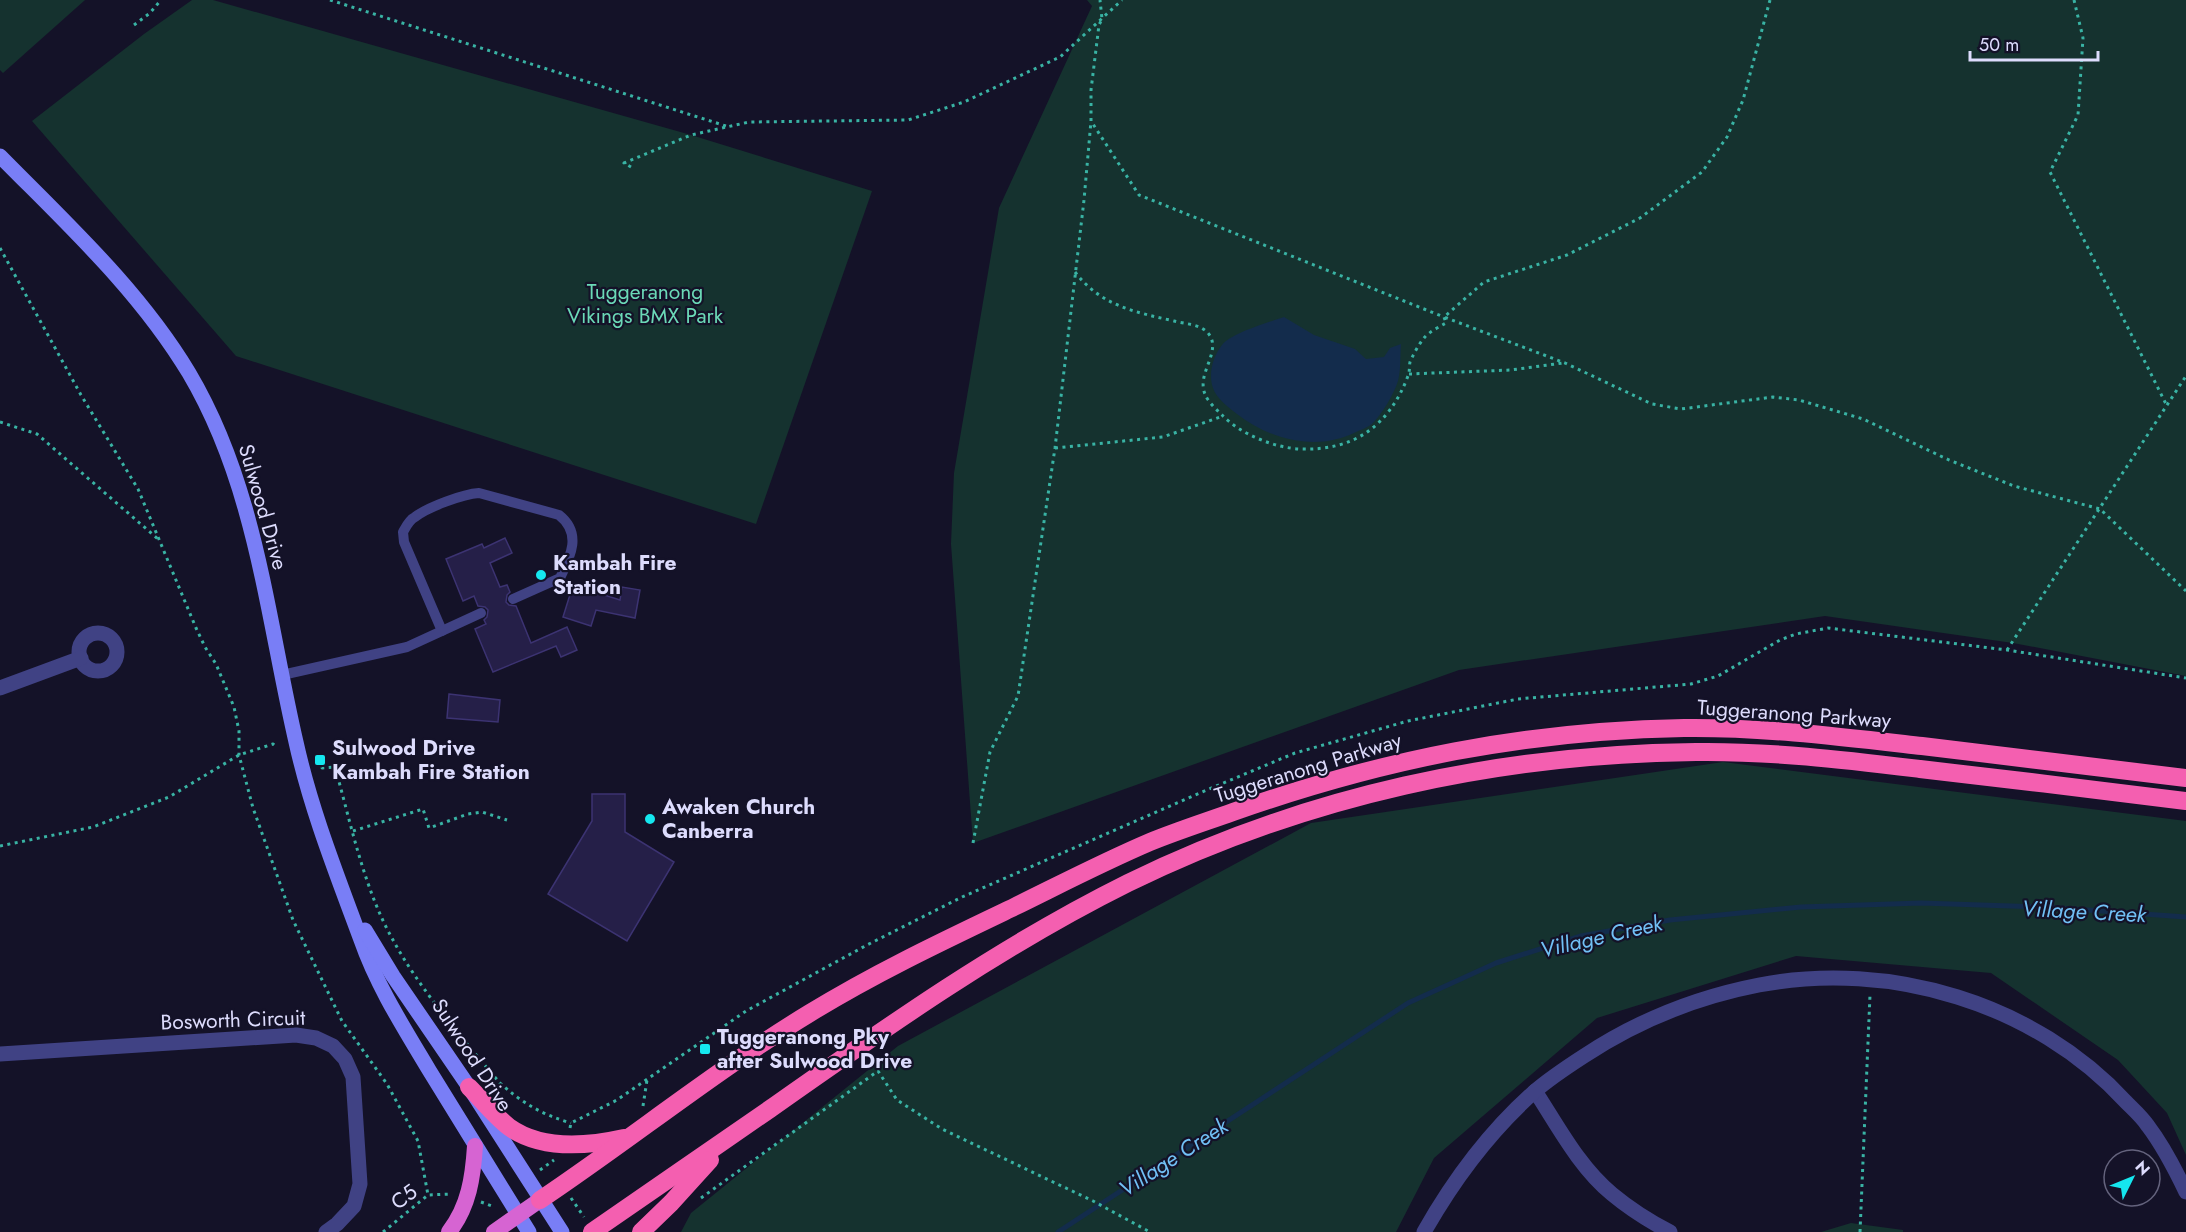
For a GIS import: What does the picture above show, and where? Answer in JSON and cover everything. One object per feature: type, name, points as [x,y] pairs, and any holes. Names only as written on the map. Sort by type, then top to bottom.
[{"type":"highway","name":"Tuggeranong Parkway","points":[[540,1200],[744,1056],[810,1012],[878,973],[1091,868],[1155,840],[1290,792],[1380,766],[1521,739],[1576,733],[1686,728],[1768,731],[1860,739],[2186,778]]},
{"type":"highway","name":"Tuggeranong Parkway","points":[[592,1232],[933,996],[1073,912],[1129,882],[1188,856],[1243,834],[1353,799],[1425,780],[1509,765],[1570,758],[1739,752],[1860,762],[2186,801]]},
{"type":"highway","points":[[469,1087],[509,1127],[540,1141],[580,1145],[632,1137]]},
{"type":"highway","points":[[640,1232],[671,1203],[731,1136]]},
{"type":"highway","points":[[449,1232],[462,1212],[472,1183],[475,1146]]},
{"type":"highway","points":[[494,1232],[540,1200]]},
{"type":"main road","name":"Sulwood Drive","points":[[0,156],[117,275],[166,338],[199,391],[237,480],[254,540],[301,765],[362,943],[386,995],[475,1146],[529,1232]]},
{"type":"main road","name":"Sulwood Drive","points":[[348,902],[393,976],[469,1087],[562,1232]]},
{"type":"street","points":[[0,688],[81,658]]},
{"type":"street","points":[[1424,1232],[1461,1171],[1496,1129],[1535,1091],[1605,1042],[1655,1017],[1707,998],[1759,985],[1812,979],[1892,982],[1947,993],[1999,1011],[2046,1036],[2090,1066],[2147,1124],[2171,1160],[2186,1192]]},
{"type":"street","name":"Bosworth Circuit","points":[[0,1054],[296,1035],[316,1038],[333,1046],[345,1059],[353,1077],[360,1184],[354,1206],[326,1232]]},
{"type":"street","points":[[1535,1091],[1584,1165],[1610,1193],[1641,1216],[1670,1232]]},
{"type":"lane","points":[[442,631],[404,542],[403,532],[413,517],[469,494],[479,493],[559,515],[567,521],[574,545],[560,578],[513,599]]},
{"type":"lane","points":[[282,675],[407,647],[481,613]]},
{"type":"path","points":[[134,25],[150,13],[161,0]]},
{"type":"path","points":[[330,0],[728,127]]},
{"type":"path","points":[[973,843],[990,752],[1018,696],[1055,447],[1091,121],[1091,90],[1099,26],[1102,19],[1100,0]]},
{"type":"path","points":[[631,167],[624,163],[692,135],[749,122],[908,120],[964,102],[1060,57],[1122,0]]},
{"type":"path","points":[[1444,318],[1484,282],[1567,255],[1640,218],[1702,172],[1727,137],[1743,100],[1770,0]]},
{"type":"path","points":[[2074,0],[2083,38],[2078,115],[2050,172],[2166,406]]},
{"type":"path","points":[[1091,121],[1139,195],[1444,318],[1565,363],[1652,404],[1681,409],[1773,397],[1799,400],[1863,419],[1948,460],[2014,486],[2100,509],[2186,591]]},
{"type":"path","points":[[0,248],[81,395],[138,489],[201,638],[216,664],[234,707],[239,730],[239,755],[253,808],[293,920],[342,1021],[387,1084],[418,1141],[428,1195]]},
{"type":"path","points":[[1075,272],[1085,285],[1102,299],[1133,311],[1201,327],[1210,335],[1213,350],[1203,375],[1205,394],[1223,416],[1253,435],[1278,445],[1313,449],[1334,446],[1359,439],[1370,431],[1394,405],[1409,374],[1410,363],[1424,338],[1446,323],[1444,318]]},
{"type":"path","points":[[1409,374],[1511,370],[1565,363]]},
{"type":"path","points":[[2007,650],[2186,376]]},
{"type":"path","points":[[1055,447],[1163,437],[1223,416]]},
{"type":"path","points":[[0,422],[37,434],[159,540]]},
{"type":"path","points":[[0,846],[93,827],[169,797],[239,755],[273,744],[277,747]]},
{"type":"path","points":[[320,760],[322,768],[335,767],[374,897],[392,939],[423,986],[500,1083],[534,1109],[571,1123]]},
{"type":"path","points":[[353,831],[423,809],[429,828],[468,814],[482,812],[507,820]]},
{"type":"path","points":[[1860,1232],[1871,981]]},
{"type":"path","points":[[693,1203],[878,1071],[897,1100],[942,1129],[1093,1201],[1150,1232]]},
{"type":"path","name":"C5","points":[[383,1232],[428,1195],[446,1192]]},
{"type":"green space","points":[[0,0],[85,0],[3,73],[0,70]]},
{"type":"green space","name":"Tuggeranong Vikings BMX Park","points":[[192,0],[213,0],[691,135],[872,191],[756,524],[236,356],[32,121],[144,34]]},
{"type":"green space","points":[[1087,0],[2186,0],[2186,676],[2013,643],[1825,616],[1459,670],[973,843],[951,544],[954,473],[999,208],[1092,6]]},
{"type":"green space","points":[[1723,762],[2186,821],[2186,1155],[2167,1113],[2118,1060],[1991,973],[1796,956],[1597,1018],[1434,1158],[1396,1232],[681,1232],[691,1213],[898,1046],[1311,823]]},
{"type":"green space","points":[[1851,1223],[1903,1230],[1903,1232],[1821,1232]]},
{"type":"water","points":[[1284,317],[1314,335],[1355,349],[1366,359],[1384,357],[1390,348],[1401,344],[1398,381],[1391,398],[1372,424],[1341,438],[1310,442],[1294,440],[1264,431],[1230,409],[1220,399],[1213,388],[1211,371],[1222,345],[1242,332]]},
{"type":"building","points":[[505,538],[512,553],[490,563],[500,587],[507,585],[510,592],[506,602],[516,606],[531,643],[567,627],[577,650],[561,657],[556,646],[493,672],[475,629],[486,624],[484,620],[488,610],[478,606],[474,596],[463,601],[446,559],[482,544],[484,548]]},
{"type":"building","points":[[573,585],[620,600],[622,587],[640,590],[635,618],[596,610],[591,626],[563,617]]},
{"type":"building","points":[[449,694],[500,700],[498,722],[447,718]]},
{"type":"building","points":[[592,794],[625,794],[625,832],[674,862],[627,941],[548,894],[592,821]]},
{"type":"waterway","name":"Village Creek","points":[[1058,1232],[1408,1003],[1496,963],[1581,936],[1670,920],[1801,907],[1921,903],[2045,907],[2186,917]]},
{"type":"place","name":"Kambah Fire Station","points":[[541,575]]},
{"type":"place","name":"Sulwood Drive Kambah Fire Station","points":[[320,760]]},
{"type":"place","name":"Awaken Church Canberra","points":[[650,819]]},
{"type":"place","name":"Tuggeranong Pky after Sulwood Drive","points":[[705,1049]]}]
